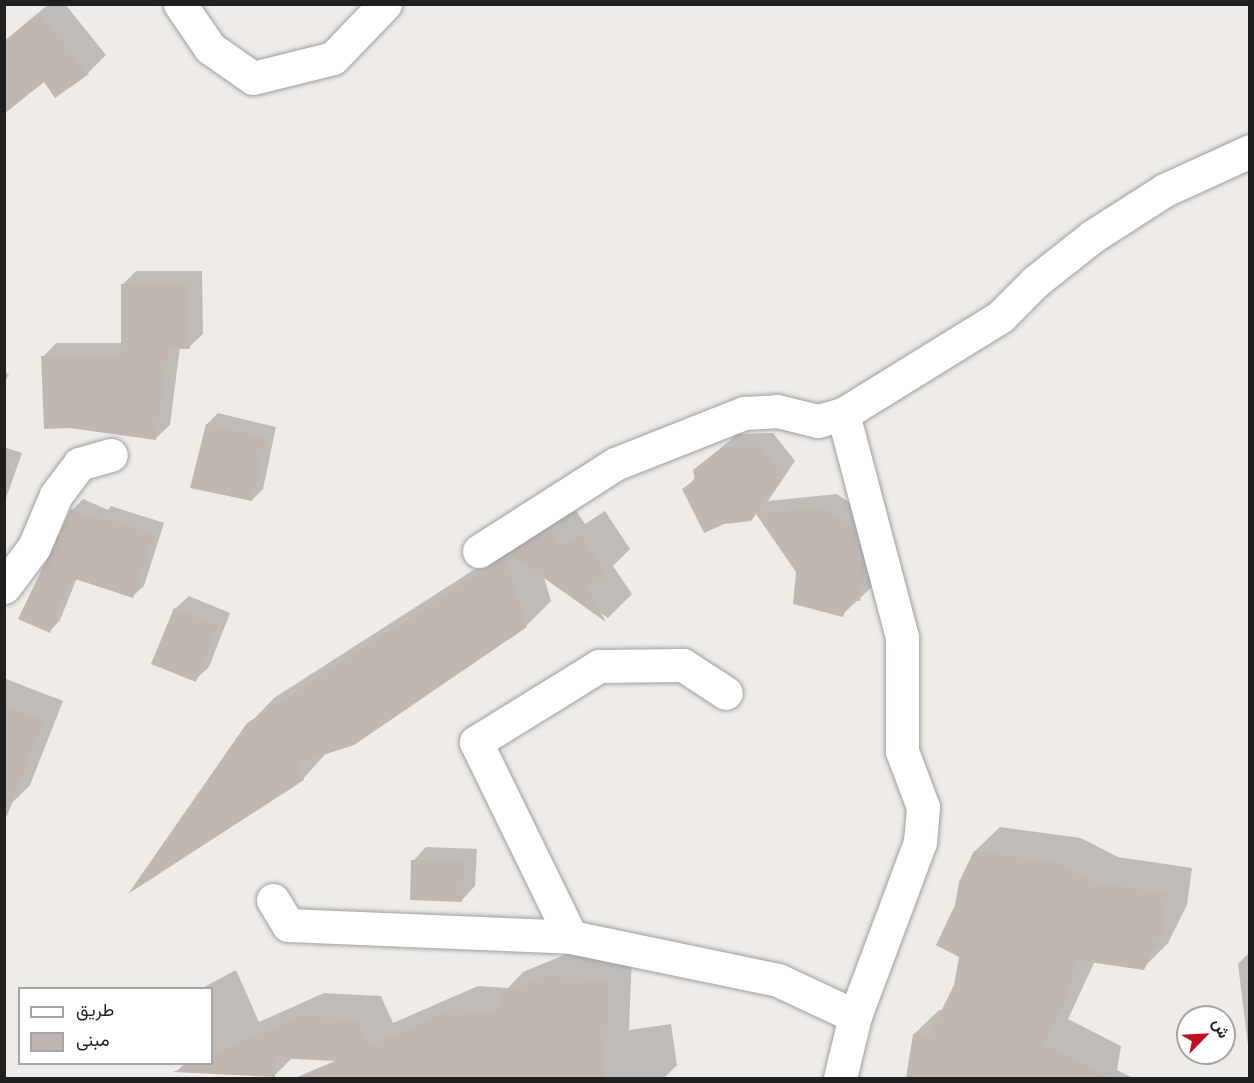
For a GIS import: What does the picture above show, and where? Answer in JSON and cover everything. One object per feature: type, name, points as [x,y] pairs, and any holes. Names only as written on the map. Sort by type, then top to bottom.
[{"type":"street","points":[[180,4],[210,48],[253,78],[333,58],[385,4]]},
{"type":"street","points":[[479,551],[615,464],[744,413],[777,411],[818,421],[843,414],[1000,317],[1036,281],[1093,236],[1165,190],[1250,151]]},
{"type":"street","points":[[840,1078],[855,1016],[920,842],[923,807],[902,751],[902,637],[843,414]]},
{"type":"street","points":[[4,587],[34,547],[56,495],[79,464],[111,455]]},
{"type":"street","points":[[571,937],[476,742],[599,666],[683,665],[726,693]]},
{"type":"street","points":[[273,900],[288,925],[571,937],[778,980],[855,1016]]},
{"type":"building","points":[[39,14],[89,74],[55,98],[44,82],[4,114],[4,43]]},
{"type":"building","points":[[121,284],[189,284],[190,349],[169,349],[156,440],[69,428],[44,429],[41,356],[90,354],[121,358]]},
{"type":"building","points":[[206,424],[266,438],[252,501],[190,488]]},
{"type":"building","points":[[759,446],[783,476],[751,521],[724,524],[704,533],[682,489],[695,480],[693,470],[722,447]]},
{"type":"building","points":[[823,507],[854,529],[859,549],[857,560],[863,562],[865,571],[860,601],[850,601],[843,617],[793,604],[796,572],[756,514]]},
{"type":"building","points":[[71,509],[98,520],[99,516],[154,534],[133,598],[72,578],[50,633],[18,619]]},
{"type":"building","points":[[548,529],[560,547],[580,534],[607,575],[587,588],[606,622],[510,554]]},
{"type":"building","points":[[506,556],[527,627],[354,745],[299,763],[304,780],[128,894],[247,723]]},
{"type":"building","points":[[174,608],[218,626],[196,682],[151,664]]},
{"type":"building","points":[[4,705],[44,721],[7,816],[4,815]]},
{"type":"building","points":[[974,851],[1056,862],[1093,882],[1168,893],[1163,931],[1144,970],[1075,960],[1070,990],[1044,1044],[1111,1078],[906,1078],[913,1034],[929,1036],[954,985],[959,957],[936,945],[955,905],[959,882]]},
{"type":"building","points":[[411,860],[464,862],[462,902],[410,900]]},
{"type":"building","points":[[544,976],[609,979],[605,1078],[295,1078],[335,1061],[276,1058],[275,1077],[173,1072],[190,1065],[213,1065],[213,1055],[299,1016],[357,1019],[369,1046],[453,1009],[497,1012],[498,996]]}]
